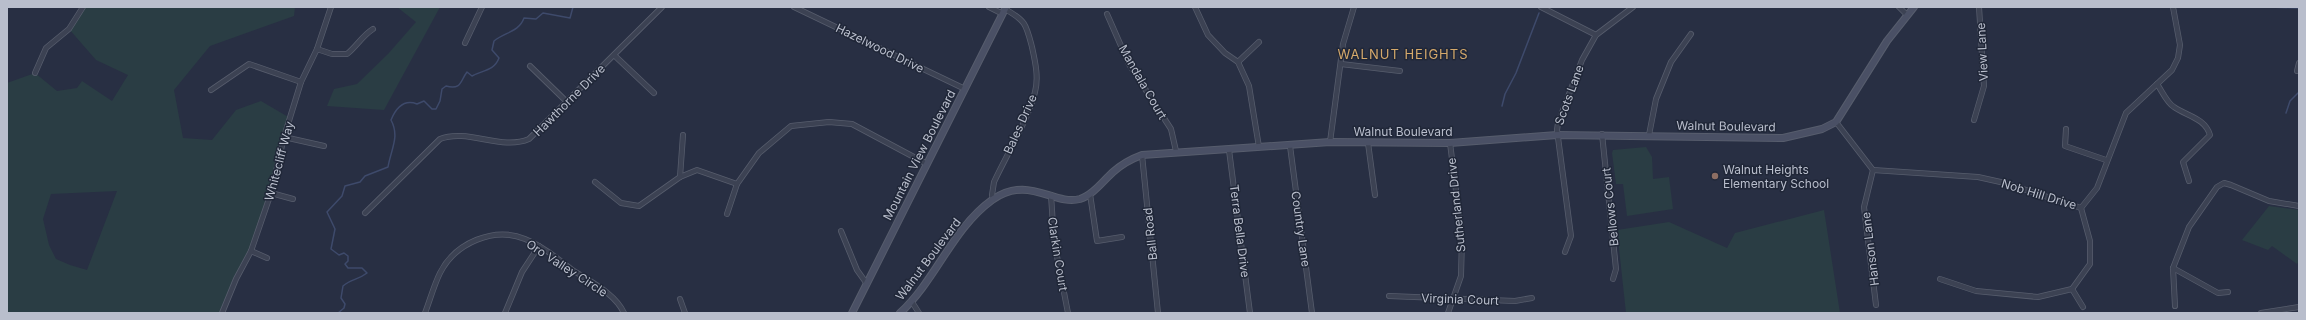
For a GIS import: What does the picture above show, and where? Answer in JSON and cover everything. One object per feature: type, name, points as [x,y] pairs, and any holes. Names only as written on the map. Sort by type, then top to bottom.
[{"type":"street","points":[[35,73],[46,48],[69,29],[82,7]]},
{"type":"street","name":"Whitecliff Way","points":[[222,313],[236,279],[251,251],[271,193],[284,137],[301,82],[317,49],[331,7]]},
{"type":"street","points":[[465,43],[482,7]]},
{"type":"street","name":"Hawthorne Drive","points":[[365,213],[440,139],[455,136],[522,142],[534,136],[662,7]]},
{"type":"street","name":"Hazelwood Drive","points":[[794,7],[965,90]]},
{"type":"street","name":"Bales Drive","points":[[989,7],[1005,10],[1021,18],[1027,25],[1035,60],[1037,78],[1032,102],[994,182],[992,195],[993,199]]},
{"type":"street","points":[[1195,7],[1208,35],[1225,52],[1238,62],[1249,86],[1259,147]]},
{"type":"street","points":[[1330,142],[1341,64],[1348,26],[1354,7]]},
{"type":"street","points":[[1541,7],[1596,35]]},
{"type":"street","name":"Scots Lane","points":[[1565,252],[1571,236],[1557,135],[1558,123],[1582,60],[1596,35],[1633,7]]},
{"type":"street","points":[[1899,7],[1907,15]]},
{"type":"street","points":[[1873,170],[1836,122],[1887,41],[1914,7]]},
{"type":"street","name":"View Lane","points":[[1974,120],[1984,86],[1979,7]]},
{"type":"street","name":"Nob Hill Drive","points":[[1873,170],[1978,177],[2005,183],[2081,208],[2097,188],[2106,160],[2126,113],[2172,70],[2178,58],[2180,45],[2173,7]]},
{"type":"street","name":"Mountain View Boulevard","points":[[852,313],[1005,10]]},
{"type":"street","name":"Mandala Court","points":[[1107,14],[1129,64],[1171,129],[1176,151]]},
{"type":"street","points":[[317,49],[332,54],[348,54],[356,47],[362,36],[373,29]]},
{"type":"street","points":[[1649,135],[1656,99],[1671,62],[1691,34]]},
{"type":"street","points":[[1238,62],[1259,42]]},
{"type":"street","points":[[614,55],[654,93]]},
{"type":"street","points":[[2297,71],[2299,63]]},
{"type":"street","points":[[211,90],[249,64],[301,82]]},
{"type":"street","points":[[1341,64],[1400,71]]},
{"type":"street","points":[[530,66],[567,102]]},
{"type":"street","points":[[2157,84],[2173,106],[2191,114],[2209,130],[2210,135],[2183,162],[2189,181]]},
{"type":"street","points":[[727,214],[737,184],[759,154],[791,126],[829,122],[852,124],[927,164]]},
{"type":"street","name":"Walnut Boulevard","points":[[900,313],[912,302],[944,253],[993,199],[1012,191],[1026,189],[1076,200],[1090,194],[1124,163],[1142,155],[1176,151],[1229,150],[1330,142],[1450,143],[1557,135],[1602,134],[1777,139],[1822,129],[1836,122]]},
{"type":"street","points":[[2066,129],[2065,146],[2106,160]]},
{"type":"street","name":"Bellows Court","points":[[1602,134],[1616,269],[1613,279]]},
{"type":"street","points":[[680,177],[682,135]]},
{"type":"street","points":[[284,137],[324,146]]},
{"type":"street","points":[[1368,143],[1375,195]]},
{"type":"street","name":"Sutherland Drive","points":[[1448,313],[1461,276],[1462,238],[1450,143]]},
{"type":"street","name":"Country Lane","points":[[1290,146],[1312,313]]},
{"type":"street","name":"Terra Bella Drive","points":[[1229,150],[1250,313]]},
{"type":"street","name":"Ball Road","points":[[1142,155],[1158,313]]},
{"type":"street","points":[[595,182],[621,203],[639,206],[680,177],[697,170],[737,184]]},
{"type":"street","name":"Hanson Lane","points":[[1873,170],[1864,207],[1876,305]]},
{"type":"street","points":[[2175,306],[2173,268],[2189,226],[2220,184],[2231,185],[2269,201],[2299,206]]},
{"type":"street","points":[[271,193],[294,199]]},
{"type":"street","points":[[1090,194],[1097,241],[1122,237]]},
{"type":"street","name":"Clarkin Court","points":[[1051,195],[1054,241],[1068,313]]},
{"type":"street","points":[[1940,279],[1976,291],[2038,297],[2072,289],[2090,264],[2090,241],[2081,208]]},
{"type":"street","points":[[841,231],[857,270],[867,284]]},
{"type":"street","name":"Oro Valley Circle","points":[[425,313],[440,272],[453,254],[470,243],[490,236],[503,235],[524,239],[539,246],[608,294],[619,304],[624,313]]},
{"type":"street","points":[[505,313],[522,272],[539,246]]},
{"type":"street","points":[[251,251],[267,258]]},
{"type":"street","points":[[2173,268],[2218,293],[2228,292]]},
{"type":"street","points":[[2072,289],[2083,307]]},
{"type":"street","name":"Virginia Court","points":[[1389,296],[1515,301],[1532,298]]},
{"type":"street","points":[[680,299],[685,313]]},
{"type":"street","points":[[912,302],[919,313]]},
{"type":"street","points":[[2261,313],[2299,307]]},
{"type":"shaded area","points":[[83,7],[295,7],[294,16],[210,46],[174,90],[183,138],[212,140],[236,110],[261,101],[290,118],[271,193],[251,251],[222,313],[7,313],[7,83],[35,73],[57,91],[77,88],[82,81],[112,101],[128,75],[96,60],[69,29]],"holes":[[[117,191],[87,270],[56,259],[49,245],[43,219],[51,194]]]},
{"type":"shaded area","points":[[397,7],[440,7],[384,110],[327,106],[334,89],[357,84],[388,54],[416,22]]},
{"type":"shaded area","points":[[1646,147],[1652,157],[1653,179],[1669,177],[1673,209],[1627,216],[1623,184],[1616,184],[1612,153],[1613,150]]},
{"type":"shaded area","points":[[2269,206],[2299,210],[2299,261],[2297,264],[2272,246],[2268,250],[2242,240]]},
{"type":"shaded area","points":[[1824,210],[1840,313],[1626,313],[1617,230],[1669,222],[1727,248],[1735,233]]},
{"type":"waterway","points":[[338,313],[344,308],[345,304],[341,298],[343,286],[367,273],[362,268],[348,268],[345,264],[348,261],[348,256],[344,253],[339,255],[331,249],[335,229],[327,212],[342,196],[345,186],[360,182],[365,176],[388,167],[395,138],[394,126],[391,120],[398,108],[404,104],[417,104],[424,101],[432,109],[436,109],[440,101],[442,89],[446,86],[458,86],[467,72],[472,76],[488,70],[497,62],[499,58],[492,50],[494,41],[519,26],[524,18],[536,19],[543,13],[570,18],[573,7]]},
{"type":"waterway","points":[[2269,7],[2299,8]]},
{"type":"waterway","points":[[1502,106],[1505,94],[1516,73],[1539,13]]},
{"type":"waterway","points":[[2286,113],[2290,101],[2299,92]]},
{"type":"place","name":"Walnut Heights Elementary School","points":[[1715,176]]},
{"type":"district","name":"WALNUT HEIGHTS","points":[[1403,54]]}]
